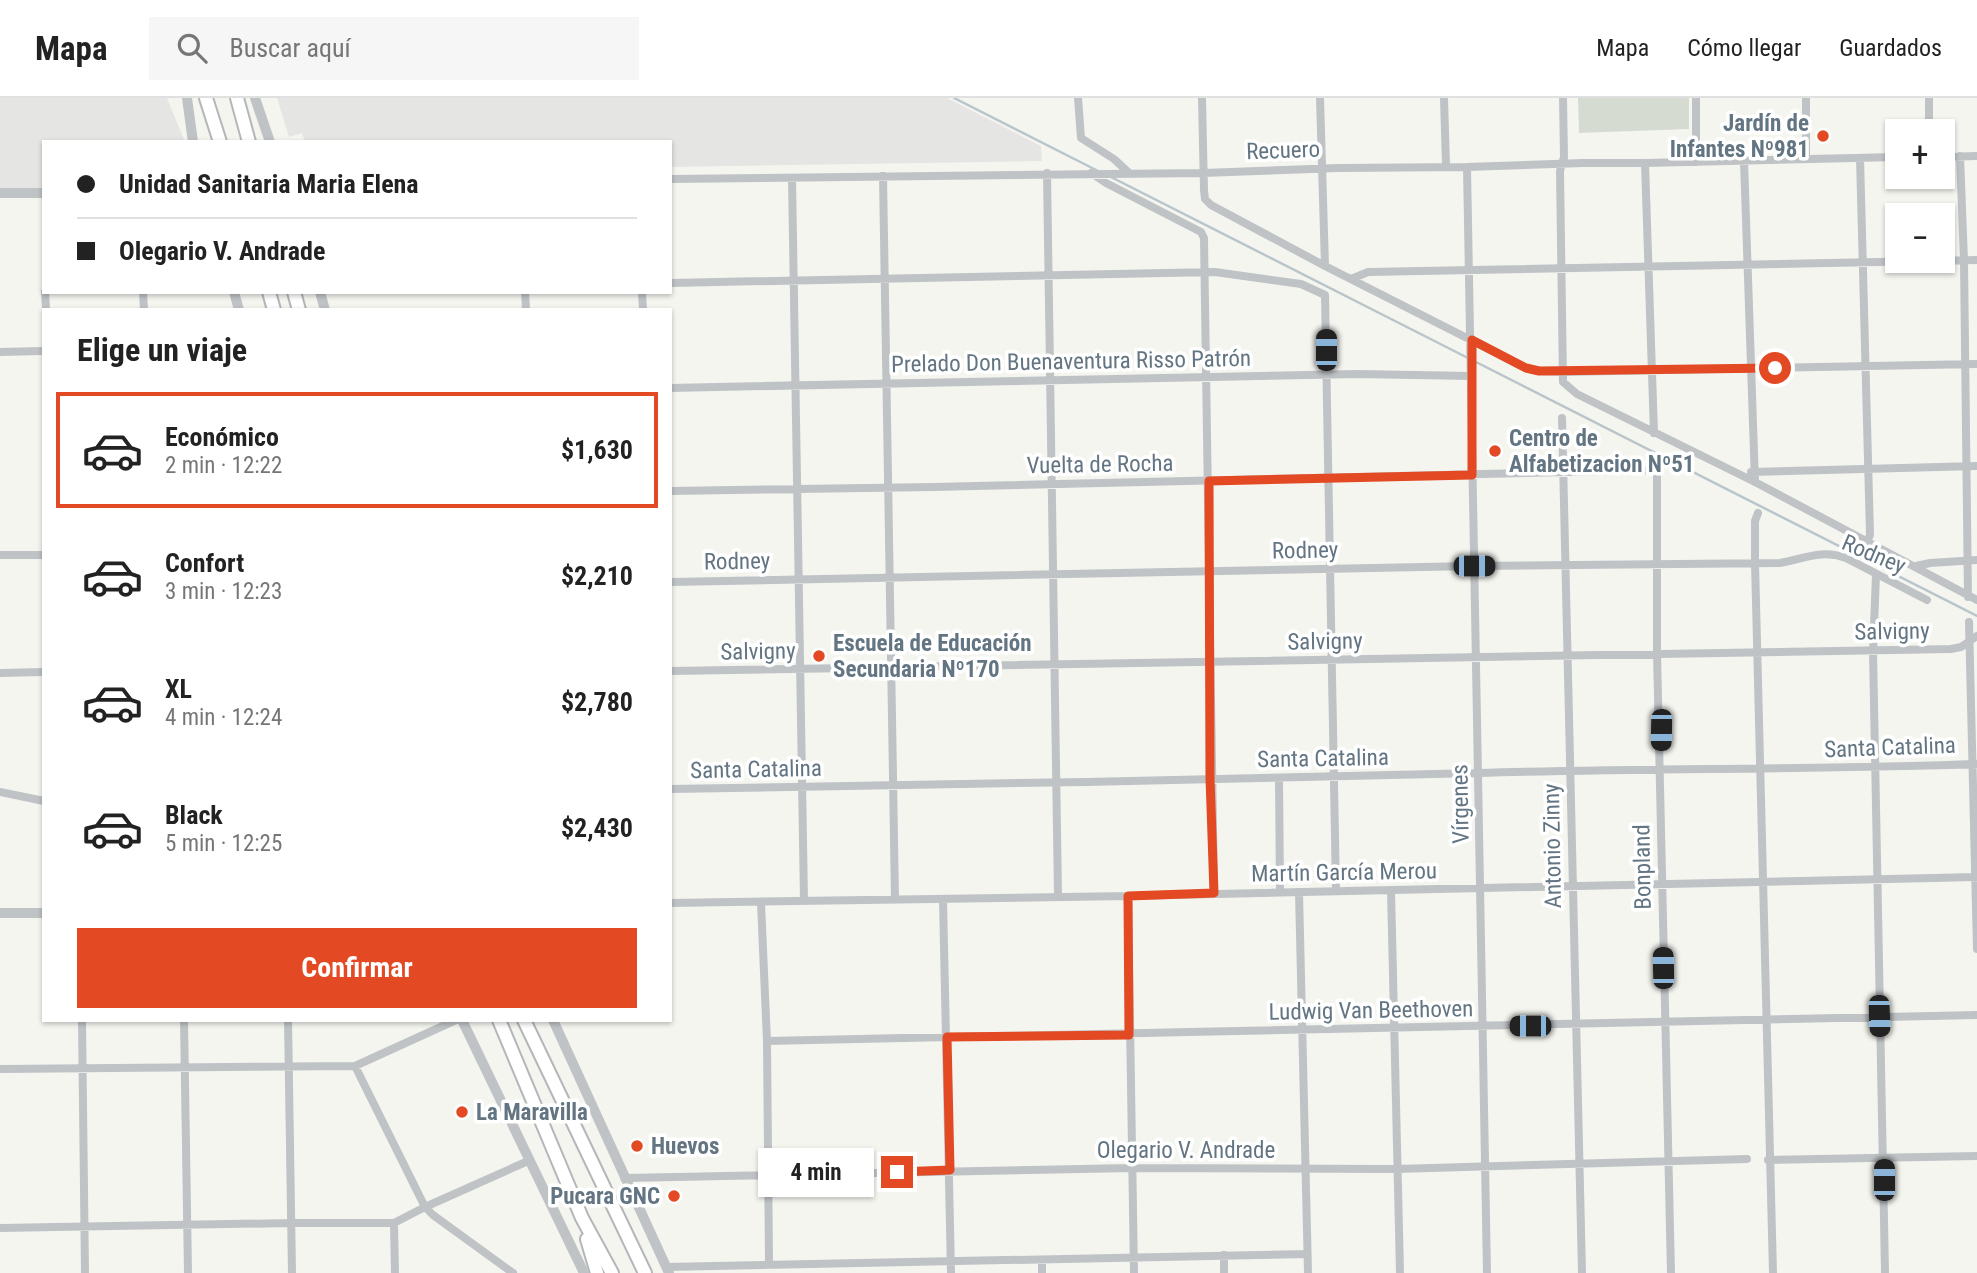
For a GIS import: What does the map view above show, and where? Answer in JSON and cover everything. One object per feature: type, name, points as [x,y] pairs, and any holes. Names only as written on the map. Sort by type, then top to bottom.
[{"type":"highway","points":[[205,98],[219,140]]},
{"type":"highway","points":[[237,98],[248,140]]},
{"type":"highway","points":[[500,1022],[582,1218],[612,1273]]},
{"type":"highway","points":[[525,1022],[645,1272]]},
{"type":"highway","points":[[582,1218],[597,1273]]},
{"type":"street","points":[[187,98],[193,140]]},
{"type":"street","points":[[255,98],[269,140]]},
{"type":"street","points":[[1078,98],[1081,138],[1114,159],[1128,172]]},
{"type":"street","points":[[1202,98],[1203,173],[1206,199],[1211,205],[1325,267],[1526,368],[1562,372],[1977,364]]},
{"type":"street","points":[[1321,98],[1325,267]]},
{"type":"street","points":[[1444,98],[1446,166]]},
{"type":"street","points":[[1563,98],[1563,382],[1570,390],[1755,482],[1977,600]]},
{"type":"street","points":[[1696,98],[1696,162]]},
{"type":"street","points":[[1806,159],[1807,98]]},
{"type":"street","points":[[1929,98],[1929,119]]},
{"type":"street","points":[[1955,156],[1977,156]]},
{"type":"street","points":[[1960,156],[1968,597]]},
{"type":"street","name":"Recuero","points":[[672,179],[1203,173],[1885,157]]},
{"type":"street","points":[[1860,158],[1870,534],[1867,542]]},
{"type":"street","points":[[1744,161],[1755,482]]},
{"type":"street","points":[[1645,163],[1654,433]]},
{"type":"street","points":[[1467,167],[1472,340]]},
{"type":"street","points":[[1047,173],[1058,897]]},
{"type":"street","points":[[1091,173],[1201,232],[1204,238],[1209,481],[1210,778],[1214,893]]},
{"type":"street","points":[[883,176],[895,899]]},
{"type":"street","points":[[792,178],[804,900]]},
{"type":"street","points":[[0,193],[42,193]]},
{"type":"street","points":[[1351,279],[1368,272],[1977,261]]},
{"type":"street","points":[[672,283],[1204,272],[1301,284],[1325,295],[1336,891]]},
{"type":"street","name":"Vírgenes","points":[[1472,340],[1472,475],[1487,1273]]},
{"type":"street","points":[[0,352],[42,351]]},
{"type":"street","name":"Prelado Don Buenaventura Risso Patrón","points":[[672,388],[1327,375],[1472,376]]},
{"type":"street","name":"Antonio Zinny","points":[[1562,418],[1582,1273]]},
{"type":"street","name":"Vuelta de Rocha","points":[[672,491],[1563,474],[1657,466]]},
{"type":"street","name":"Bonpland","points":[[1657,466],[1657,653],[1671,1273]]},
{"type":"street","points":[[1741,475],[1755,471],[1977,466]]},
{"type":"street","points":[[1758,513],[1755,521],[1755,563],[1759,769],[1773,1273]]},
{"type":"street","name":"Rodney","points":[[672,582],[1474,566],[1780,563],[1809,555],[1833,554],[1927,600]]},
{"type":"street","points":[[0,555],[42,555]]},
{"type":"street","name":"Rodney","points":[[1916,566],[1977,560]]},
{"type":"street","points":[[1876,575],[1872,650],[1885,1273]]},
{"type":"street","points":[[1969,622],[1977,949]]},
{"type":"street","name":"Salvigny","points":[[672,671],[1951,649],[1961,647],[1977,636]]},
{"type":"street","points":[[0,673],[42,671]]},
{"type":"street","name":"Santa Catalina","points":[[672,789],[1570,771],[1876,768],[1974,764]]},
{"type":"street","points":[[1279,778],[1280,892]]},
{"type":"street","points":[[0,792],[42,801]]},
{"type":"street","name":"Martín García Merou","points":[[672,903],[1976,877]]},
{"type":"street","points":[[1391,890],[1400,1273]]},
{"type":"street","points":[[1300,892],[1308,1273]]},
{"type":"street","points":[[1128,896],[1134,1273]]},
{"type":"street","points":[[943,899],[951,1273]]},
{"type":"street","points":[[761,903],[767,1041],[769,1264]]},
{"type":"street","points":[[0,913],[42,913]]},
{"type":"street","name":"Ludwig Van Beethoven","points":[[767,1041],[1977,1015]]},
{"type":"street","points":[[82,1022],[85,1273]]},
{"type":"street","points":[[184,1022],[188,1273]]},
{"type":"street","points":[[289,1022],[292,1273]]},
{"type":"street","points":[[0,1069],[355,1066],[452,1022]]},
{"type":"street","points":[[462,1022],[584,1273]]},
{"type":"street","points":[[554,1022],[667,1270],[860,1261],[1307,1254]]},
{"type":"street","points":[[355,1066],[425,1206],[433,1215],[513,1273]]},
{"type":"street","points":[[1768,1160],[1977,1156]]},
{"type":"street","name":"Olegario V. Andrade","points":[[624,1178],[950,1170],[1487,1168],[1747,1160]]},
{"type":"street","points":[[0,1228],[394,1223],[425,1206],[528,1161]]},
{"type":"street","points":[[394,1223],[395,1273]]},
{"type":"street","points":[[1224,1255],[1224,1273]]},
{"type":"street","points":[[1042,1260],[1042,1273]]},
{"type":"street","points":[[860,1261],[860,1273]]},
{"type":"shaded area","points":[[0,98],[167,98],[184,140],[42,140],[42,191],[0,192]]},
{"type":"shaded area","points":[[277,98],[947,98],[1041,146],[1042,161],[672,167],[672,140],[304,140],[302,133],[289,137]]},
{"type":"shaded area","points":[[1578,98],[1689,98],[1689,129],[1579,133]]},
{"type":"waterway","points":[[954,98],[1100,172]]},
{"type":"waterway","points":[[1109,176],[1468,358]]},
{"type":"waterway","points":[[1474,361],[1977,616]]},
{"type":"place","name":"Jardín de Infantes Nº981","points":[[1823,136]]},
{"type":"place","name":"Centro de Alfabetizacion Nº51","points":[[1495,451]]},
{"type":"place","name":"Escuela de Educación Secundaria Nº170","points":[[819,656]]},
{"type":"place","name":"La Maravilla","points":[[462,1112]]},
{"type":"place","name":"Huevos","points":[[637,1146]]},
{"type":"place","name":"Pucara GNC","points":[[674,1196]]},
{"type":"route","points":[[897,1172],[950,1170],[947,1037],[1129,1035],[1128,896],[1214,893],[1210,778],[1209,481],[1472,475],[1472,340],[1526,368],[1539,371],[1775,368]]}]
